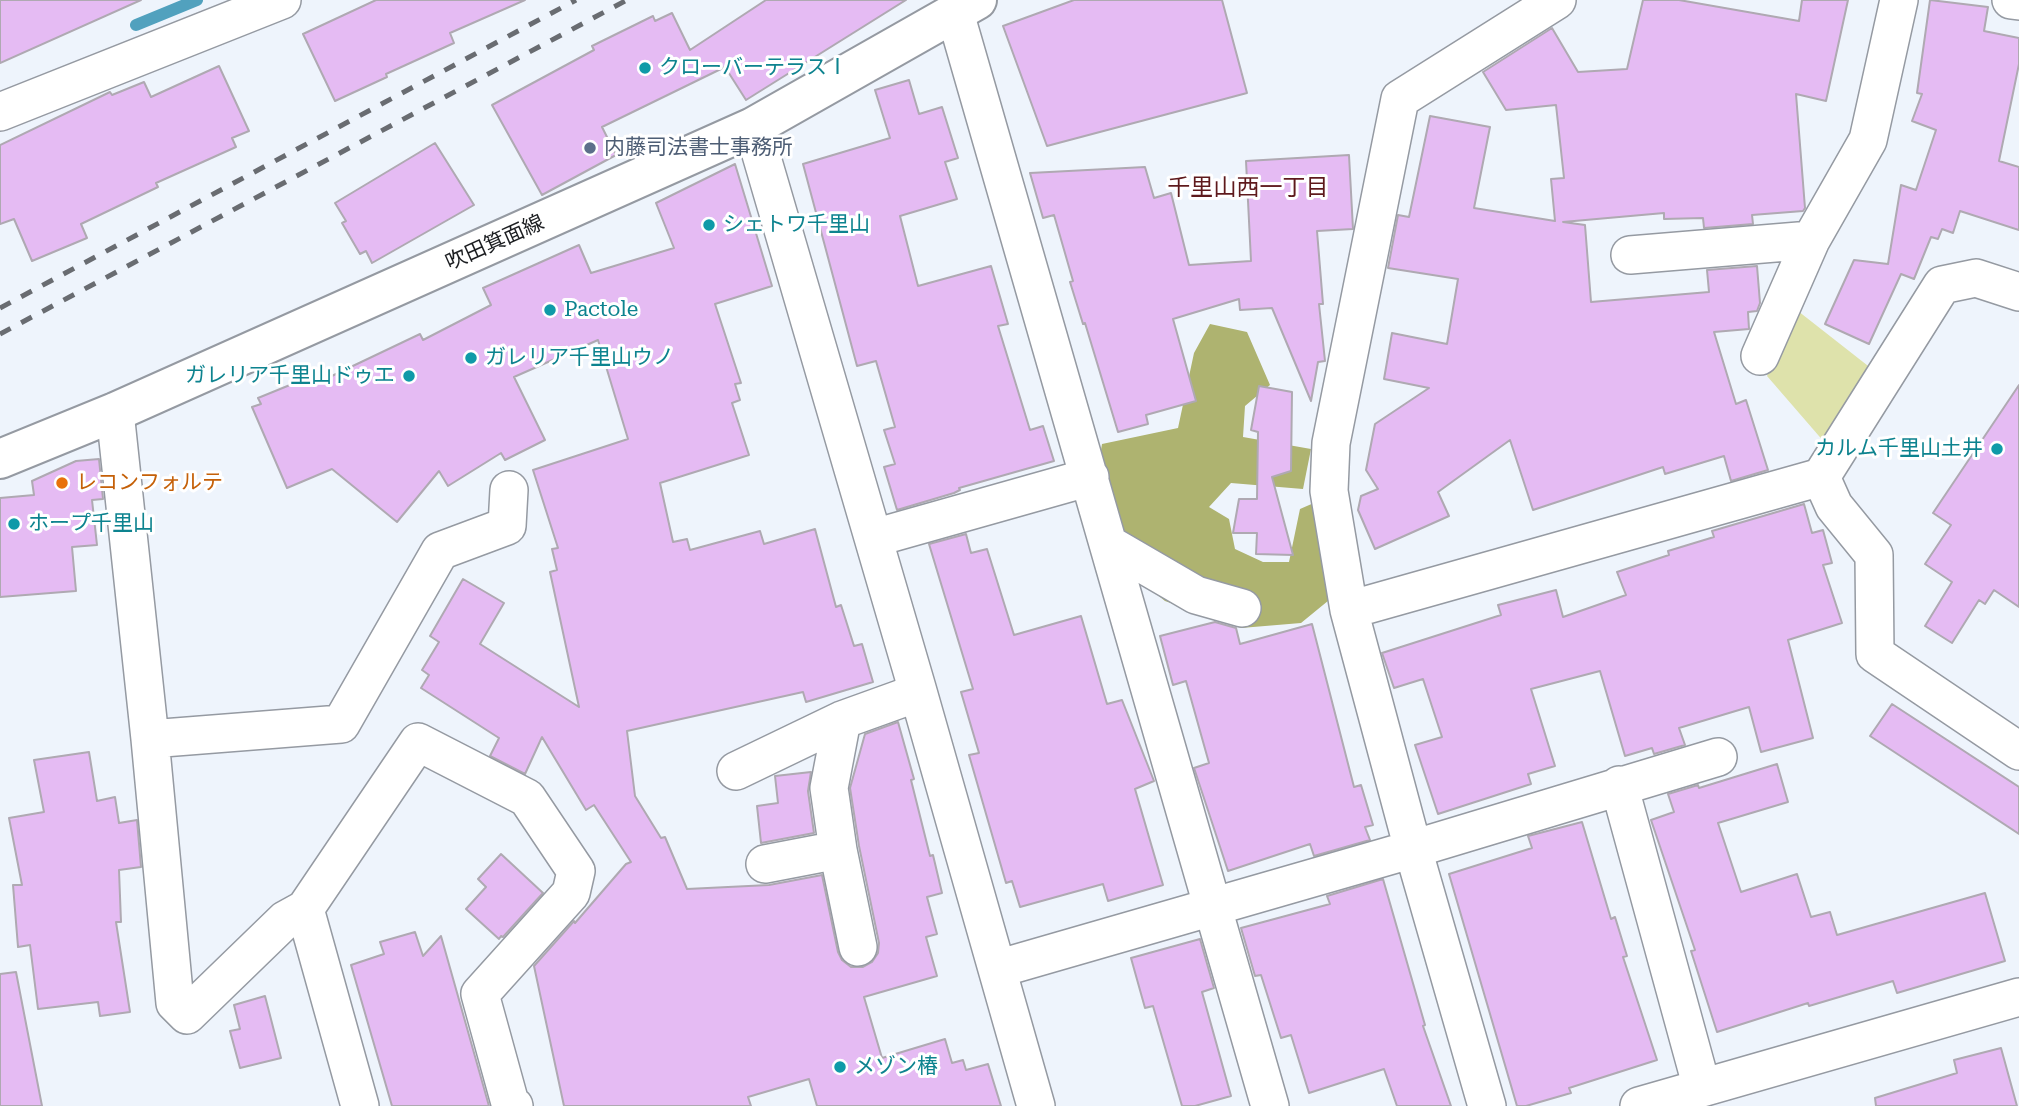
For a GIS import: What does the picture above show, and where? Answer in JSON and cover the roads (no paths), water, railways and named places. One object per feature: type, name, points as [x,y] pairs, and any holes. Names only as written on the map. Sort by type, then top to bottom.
[{"type":"main road","name":"吹田箕面線","points":[[0,458],[115,412],[753,127],[966,6]]},
{"type":"street","points":[[0,112],[226,9],[282,0]]},
{"type":"street","points":[[1487,1106],[1413,849],[1349,610],[1329,491],[1331,443],[1400,99],[1557,0]]},
{"type":"street","points":[[1760,356],[1811,240],[1868,140],[1899,0]]},
{"type":"street","points":[[2011,0],[2019,1]]},
{"type":"street","points":[[966,6],[1090,477],[1270,1106]]},
{"type":"street","points":[[753,127],[874,538],[1036,1106]]},
{"type":"street","points":[[1630,255],[1811,240]]},
{"type":"street","points":[[1349,610],[1821,477],[1942,285],[1976,278],[2019,292]]},
{"type":"street","points":[[115,412],[175,1003],[187,1015],[285,920],[305,909],[418,742],[527,798],[576,871],[571,893],[480,994],[510,1103],[514,1106]]},
{"type":"street","points":[[874,538],[1090,477]]},
{"type":"street","points":[[1821,477],[1834,506],[1874,555],[1875,654],[2019,751]]},
{"type":"street","points":[[150,739],[341,724],[440,551],[507,526],[509,491]]},
{"type":"street","points":[[1110,545],[1196,595],[1242,608]]},
{"type":"street","points":[[736,771],[842,720],[903,698],[917,688]]},
{"type":"street","points":[[842,720],[829,788],[838,850],[858,947]]},
{"type":"street","points":[[997,969],[1413,849],[1718,757]]},
{"type":"street","points":[[1619,785],[1702,1088]]},
{"type":"street","points":[[765,864],[838,850]]},
{"type":"street","points":[[305,909],[360,1106]]},
{"type":"street","points":[[1639,1106],[2019,997]]},
{"type":"waterway","points":[[136,25],[197,0]]},
{"type":"railway","points":[[0,308],[576,0]]},
{"type":"railway","points":[[0,334],[627,0]]},
{"type":"place","name":"クローバーテラスⅠ","points":[[645,68]]},
{"type":"place","name":"内藤司法書士事務所","points":[[590,148]]},
{"type":"place","name":"シェトワ千里山","points":[[709,225]]},
{"type":"place","name":"Pactole","points":[[550,310]]},
{"type":"place","name":"ガレリア千里山ウノ","points":[[471,358]]},
{"type":"place","name":"ガレリア千里山ドゥエ","points":[[409,376]]},
{"type":"place","name":"カルム千里山土井","points":[[1997,449]]},
{"type":"place","name":"レコンフォルテ","points":[[62,483]]},
{"type":"place","name":"ホープ千里山","points":[[14,524]]},
{"type":"place","name":"メゾン椿","points":[[840,1067]]},
{"type":"district","name":"千里山西一丁目","points":[[1248,188]]}]
